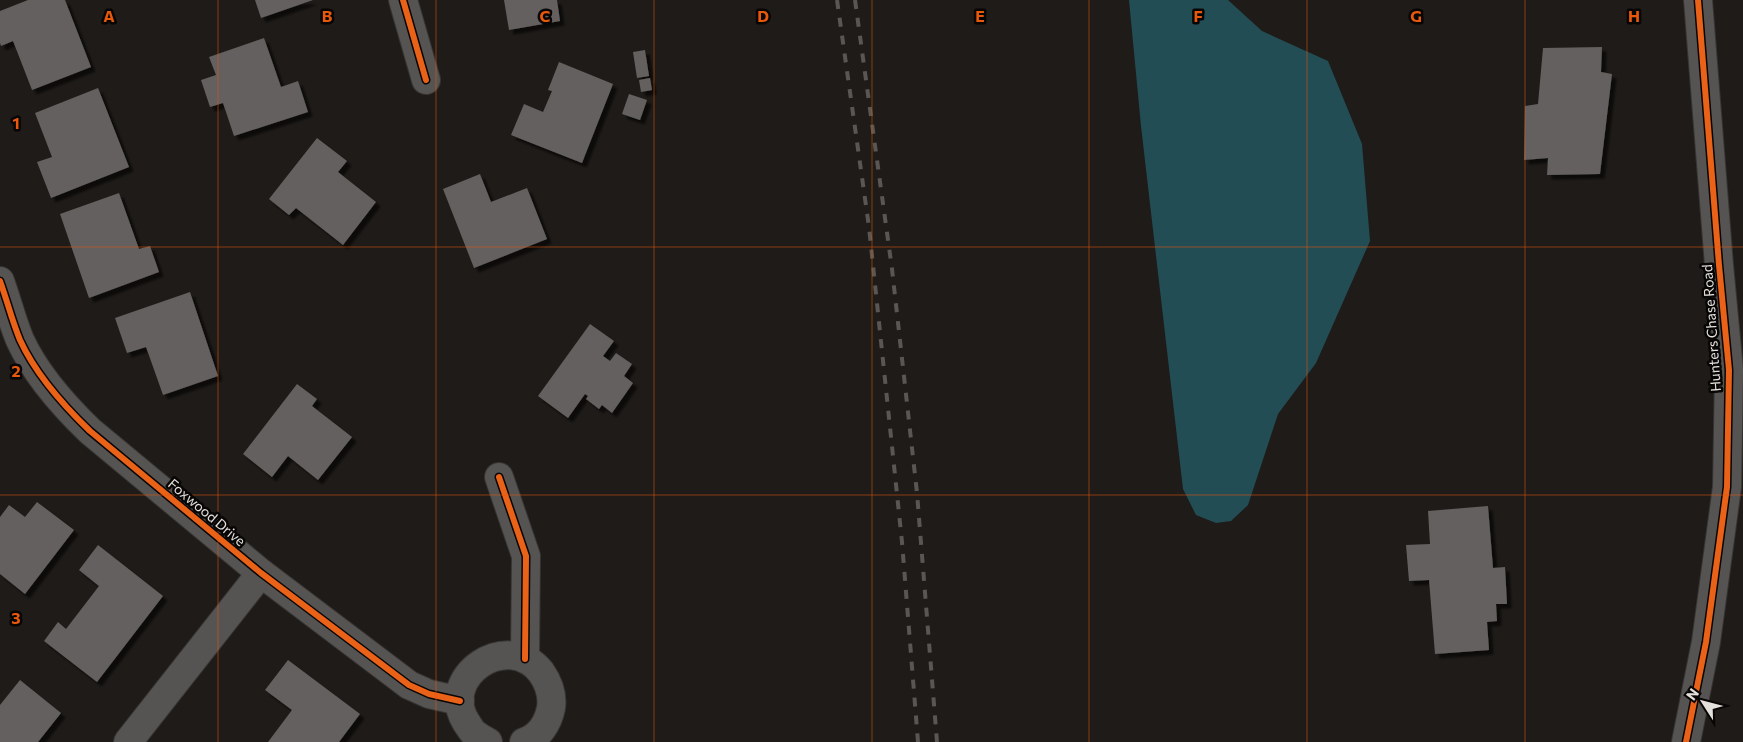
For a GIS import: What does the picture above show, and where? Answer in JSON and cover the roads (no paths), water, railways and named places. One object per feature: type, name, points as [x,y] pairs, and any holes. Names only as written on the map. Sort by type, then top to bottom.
[{"type":"street","points":[[403,0],[426,80]]},
{"type":"street","name":"Hunters Chase Road","points":[[1686,742],[1706,642],[1727,487],[1729,379],[1698,0]]},
{"type":"street","name":"Foxwood Drive","points":[[0,281],[20,339],[36,368],[66,408],[90,431],[261,573],[409,685],[429,694],[460,701]]},
{"type":"street","points":[[499,477],[526,556],[525,659]]},
{"type":"street","points":[[128,742],[261,573]]},
{"type":"street","points":[[488,742],[473,734],[463,717],[460,701],[462,688],[469,673],[480,663],[495,656],[509,655],[525,659],[537,667],[546,680],[552,700],[549,716],[542,730],[528,741]]},
{"type":"water","points":[[1129,0],[1228,0],[1262,31],[1328,61],[1362,144],[1370,241],[1316,363],[1278,414],[1248,505],[1231,521],[1216,523],[1196,515],[1183,489],[1141,126]]},
{"type":"railway","points":[[837,0],[869,227],[902,542],[918,742]]},
{"type":"railway","points":[[855,0],[892,269],[917,493],[937,742]]}]
